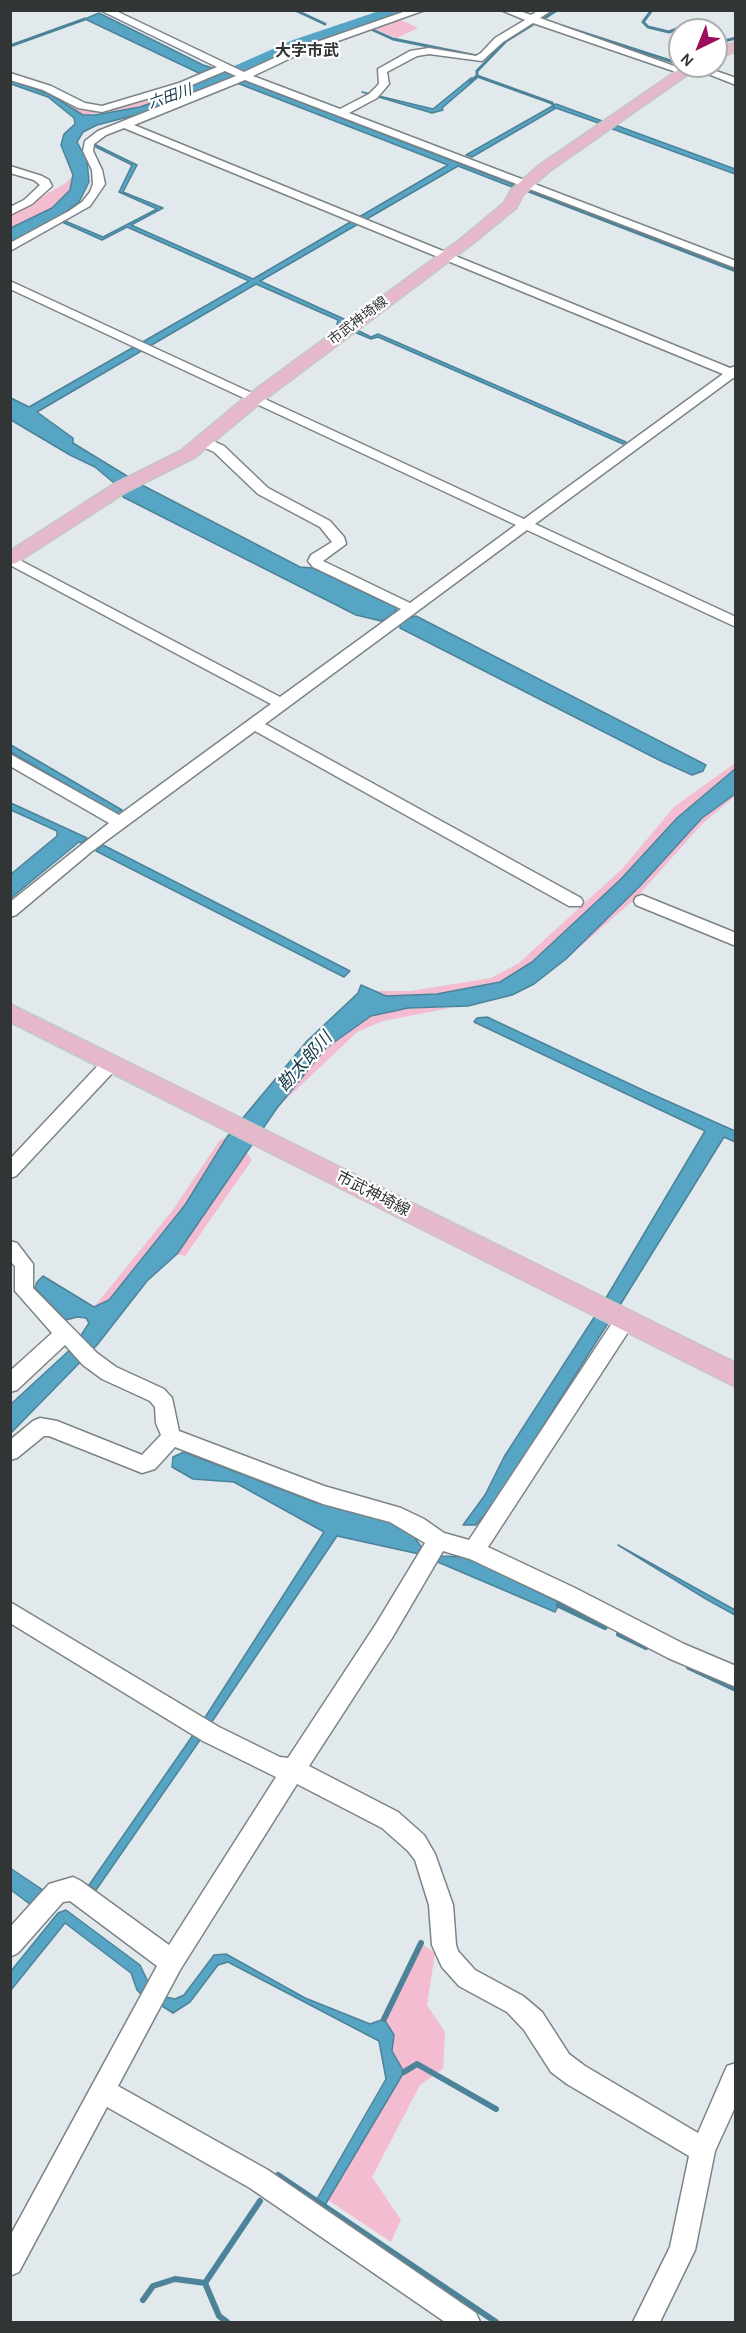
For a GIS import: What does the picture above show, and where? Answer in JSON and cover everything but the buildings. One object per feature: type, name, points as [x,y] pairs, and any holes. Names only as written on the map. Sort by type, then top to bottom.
[{"type":"main road","name":"市武神埼線","points":[[11,559],[127,484],[179,459],[204,442],[254,399],[505,210],[525,184],[676,78]]},
{"type":"main road","name":"市武神埼線","points":[[10,1012],[735,1376]]},
{"type":"street","points":[[105,10],[224,68],[735,265]]},
{"type":"street","points":[[121,18],[140,10]]},
{"type":"street","points":[[10,248],[86,204],[99,184],[98,170],[88,151],[89,143],[102,133],[215,90],[289,56],[420,10]]},
{"type":"street","points":[[506,10],[531,20],[668,61]]},
{"type":"street","points":[[341,113],[375,95],[384,84],[382,71],[414,53],[429,51],[478,58],[485,55],[499,40],[547,10]]},
{"type":"street","points":[[10,76],[47,88],[82,106],[102,109],[183,85],[224,68]]},
{"type":"street","points":[[123,124],[734,373]]},
{"type":"street","points":[[10,169],[38,178],[45,182],[46,186],[28,202],[10,212]]},
{"type":"street","points":[[10,284],[735,623]]},
{"type":"street","points":[[10,911],[119,822],[734,373]]},
{"type":"street","points":[[204,442],[219,449],[263,491],[325,524],[339,540],[339,544],[316,558],[315,561],[401,614]]},
{"type":"street","points":[[11,559],[281,704]]},
{"type":"street","points":[[254,724],[575,902]]},
{"type":"street","points":[[10,759],[119,822]]},
{"type":"street","points":[[642,901],[735,940]]},
{"type":"street","points":[[10,1171],[111,1062]]},
{"type":"street","points":[[10,1248],[24,1264],[24,1291],[90,1359],[109,1373],[157,1395],[165,1404],[165,1423],[172,1437],[323,1495],[394,1514],[417,1525],[432,1550]]},
{"type":"street","points":[[474,1551],[625,1320]]},
{"type":"street","points":[[10,1384],[69,1337]]},
{"type":"street","points":[[10,1452],[40,1427],[50,1427],[142,1464],[148,1464],[172,1437]]},
{"type":"street","points":[[432,1550],[474,1551],[568,1595],[676,1651],[735,1677]]},
{"type":"street","points":[[10,2263],[172,1962],[384,1631],[432,1550]]},
{"type":"street","points":[[10,1611],[211,1734],[277,1767],[293,1770],[390,1820],[416,1843],[424,1854],[441,1905],[444,1945],[450,1959],[467,1978],[515,2004],[533,2020],[560,2063],[576,2075],[703,2150]]},
{"type":"street","points":[[10,1945],[57,1892],[73,1889],[172,1962]]},
{"type":"street","points":[[646,2322],[682,2250],[703,2150],[735,2075]]},
{"type":"street","points":[[104,2091],[259,2179],[467,2322]]},
{"type":"shaded area","points":[[399,19],[418,28],[397,38],[375,29]]},
{"type":"shaded area","points":[[11,78],[99,111],[190,89],[140,107],[83,115],[51,95],[11,80]]},
{"type":"shaded area","points":[[73,175],[70,190],[52,208],[11,228],[11,214],[66,183]]},
{"type":"shaded area","points":[[735,763],[735,769],[677,818],[621,879],[532,962],[500,982],[437,994],[386,996],[373,991],[411,991],[491,978],[519,963],[623,868],[674,807]]},
{"type":"shaded area","points":[[735,794],[701,825],[638,896],[566,959],[640,886],[702,818]]},
{"type":"shaded area","points":[[408,1008],[450,1008],[383,1021],[357,1032],[277,1108],[326,1048],[371,1016]]},
{"type":"shaded area","points":[[227,1137],[185,1205],[109,1300],[94,1307],[172,1211],[220,1140]]},
{"type":"shaded area","points":[[247,1153],[252,1160],[185,1256],[177,1254]]},
{"type":"shaded area","points":[[421,1943],[435,1953],[427,2005],[445,2032],[443,2069],[420,2085],[372,2177],[401,2220],[391,2242],[328,2200],[403,2072],[392,2051],[394,2035],[384,2019]]},
{"type":"water","points":[[99,13],[213,68],[201,74],[85,19]]},
{"type":"water","points":[[224,72],[235,77],[143,113],[97,125],[83,132],[77,142],[87,160],[89,182],[79,202],[63,214],[11,242],[11,228],[52,208],[70,190],[73,175],[61,145],[64,134],[75,124],[74,118],[48,97],[11,84],[11,80],[51,95],[83,115],[95,115],[140,107],[190,89]]},
{"type":"water","points":[[471,78],[477,78],[442,108],[443,110],[432,113],[362,92],[433,109]]},
{"type":"water","points":[[243,80],[515,185],[512,187],[458,166],[260,281],[344,319],[342,323],[345,326],[343,327],[337,324],[338,320],[256,284],[37,412],[73,438],[73,443],[140,484],[300,567],[313,568],[397,608],[394,613],[406,619],[416,616],[706,765],[703,771],[692,775],[661,761],[400,628],[400,623],[388,618],[381,621],[356,615],[123,497],[125,489],[95,467],[11,420],[11,398],[29,407],[249,281],[127,227],[102,240],[62,222],[65,221],[103,237],[157,209],[119,192],[132,165],[94,144],[137,165],[123,192],[163,208],[131,225],[253,279],[448,165],[237,83]]},
{"type":"water","points":[[556,104],[605,122],[601,124],[556,108],[472,157],[466,155]]},
{"type":"water","points":[[615,125],[735,169],[735,174],[610,128]]},
{"type":"water","points":[[355,329],[371,337],[378,334],[626,442],[623,444],[378,337],[371,339],[352,331]]},
{"type":"water","points":[[11,745],[122,810],[116,814],[11,752]]},
{"type":"water","name":"勘太郎川","points":[[735,769],[735,794],[702,818],[640,886],[566,959],[534,984],[512,995],[468,1006],[408,1008],[371,1016],[326,1048],[277,1108],[177,1254],[147,1281],[97,1345],[11,1433],[10,1405],[74,1346],[89,1323],[86,1318],[77,1317],[66,1320],[35,1288],[43,1276],[94,1307],[109,1300],[185,1205],[227,1137],[307,1041],[358,993],[361,985],[386,996],[437,994],[500,982],[532,962],[621,879],[677,818]]},
{"type":"water","points":[[11,803],[87,838],[82,843],[79,842],[11,898],[11,874],[57,836],[57,831],[11,810]]},
{"type":"water","points":[[103,845],[350,971],[344,977],[96,851]]},
{"type":"water","points":[[487,1017],[735,1131],[735,1142],[724,1137],[620,1305],[606,1298],[705,1131],[474,1022],[477,1018]]},
{"type":"water","points":[[595,1316],[608,1323],[496,1501],[476,1525],[463,1525],[485,1495],[504,1457]]},
{"type":"water","points":[[184,1452],[317,1503],[396,1523],[415,1538],[422,1548],[440,1556],[467,1557],[560,1603],[555,1612],[419,1554],[337,1536],[211,1723],[204,1719],[324,1532],[234,1482],[193,1479],[172,1467],[173,1457]]},
{"type":"water","points":[[618,1545],[735,1610],[735,1615],[706,1599]]},
{"type":"water","points":[[193,1735],[200,1740],[96,1890],[89,1885]]},
{"type":"water","points":[[10,1868],[43,1890],[31,1905],[11,1890]]},
{"type":"water","points":[[66,1910],[140,1965],[149,1984],[142,1995],[137,1990],[131,1973],[65,1923],[11,1990],[11,1971],[58,1913]]},
{"type":"water","points":[[226,1954],[305,1998],[370,2024],[384,2019],[394,2035],[392,2051],[404,2072],[322,2210],[314,2204],[386,2079],[379,2041],[228,1962],[218,1965],[190,2002],[173,2013],[162,2006],[166,1997],[175,1999],[184,1995],[214,1955]]},
{"type":"waterway","points":[[295,10],[325,24]]},
{"type":"waterway","name":"六田川","points":[[193,90],[299,43],[399,10]]},
{"type":"waterway","points":[[543,19],[557,10]]},
{"type":"waterway","points":[[652,10],[643,22],[648,27],[668,32]]},
{"type":"waterway","points":[[10,46],[85,19]]},
{"type":"waterway","points":[[477,76],[477,71],[506,41],[535,23]]},
{"type":"waterway","points":[[562,26],[668,60]]},
{"type":"waterway","points":[[373,30],[393,39],[477,56]]},
{"type":"waterway","points":[[728,40],[736,38]]},
{"type":"waterway","points":[[470,82],[477,76]]},
{"type":"waterway","points":[[477,76],[552,103],[554,107]]},
{"type":"waterway","points":[[526,190],[736,271]]},
{"type":"waterway","points":[[559,1605],[605,1627]]},
{"type":"waterway","points":[[619,1634],[646,1647]]},
{"type":"waterway","points":[[689,1667],[736,1689]]},
{"type":"waterway","points":[[384,2019],[421,1943]]},
{"type":"waterway","points":[[404,2072],[417,2064],[496,2109]]},
{"type":"waterway","points":[[278,2175],[496,2322]]},
{"type":"waterway","points":[[205,2283],[260,2201]]},
{"type":"waterway","points":[[143,2300],[153,2286],[175,2279],[205,2283]]},
{"type":"waterway","points":[[205,2283],[219,2316],[227,2322]]},
{"type":"district","name":"大字市武","points":[[307,51]]}]
